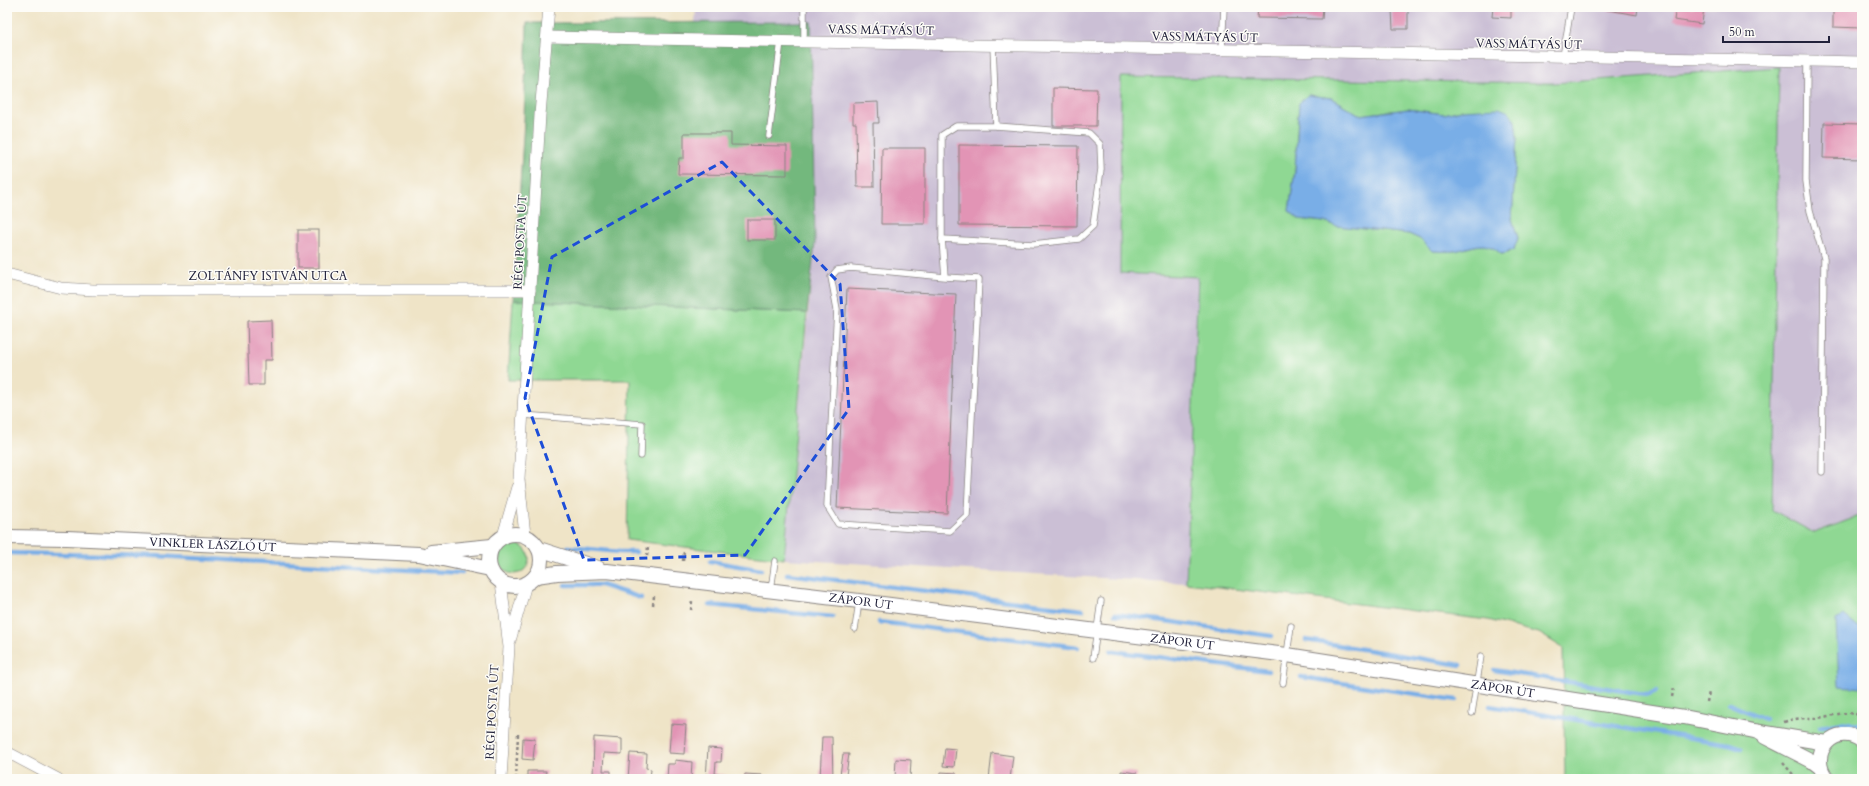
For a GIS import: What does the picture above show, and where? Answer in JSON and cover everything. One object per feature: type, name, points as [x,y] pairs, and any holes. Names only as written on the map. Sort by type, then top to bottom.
[{"type":"street","name":"RÉGI POSTA ÚT","points":[[525,535],[519,479],[540,115],[548,37],[549,7]]},
{"type":"street","name":"VASS MÁTYÁS ÚT","points":[[548,37],[804,41],[1563,58],[1862,62]]},
{"type":"street","name":"ZOLTÁNFY ISTVÁN UTCA","points":[[7,274],[61,288],[93,290],[530,290]]},
{"type":"street","name":"RÉGI POSTA ÚT","points":[[503,536],[519,479]]},
{"type":"street","points":[[518,533],[525,535],[536,544],[539,550],[541,563],[531,580],[513,586],[501,582],[494,577],[490,569],[489,554],[492,546],[503,536],[518,533]]},
{"type":"street","name":"VINKLER LÁSZLÓ ÚT","points":[[7,537],[67,538],[419,554],[492,546]]},
{"type":"street","name":"ZÁPOR ÚT","points":[[539,550],[608,571]]},
{"type":"street","name":"VINKLER LÁSZLÓ ÚT","points":[[419,554],[490,569]]},
{"type":"street","name":"ZÁPOR ÚT","points":[[531,580],[557,573],[608,571],[859,601],[1287,655],[1477,686],[1684,717],[1826,743]]},
{"type":"street","name":"RÉGI POSTA ÚT","points":[[509,647],[531,580]]},
{"type":"street","name":"RÉGI POSTA ÚT","points":[[501,582],[509,647],[501,779]]},
{"type":"street","name":"ZÁPOR ÚT","points":[[1754,731],[1812,761],[1823,773]]},
{"type":"street","points":[[1823,773],[1821,750],[1826,743],[1840,735],[1849,735],[1862,741]]},
{"type":"street","points":[[7,752],[58,779]]},
{"type":"lane","points":[[804,7],[804,41]]},
{"type":"lane","points":[[1222,50],[1224,7]]},
{"type":"lane","points":[[1563,58],[1571,7]]},
{"type":"lane","points":[[769,136],[781,41]]},
{"type":"lane","points":[[993,45],[996,126]]},
{"type":"lane","points":[[1807,61],[1806,181],[1810,211],[1824,258],[1822,472]]},
{"type":"lane","points":[[942,239],[1033,244],[1079,239],[1093,226],[1101,169],[1100,144],[1088,133],[996,126],[956,126],[942,136],[942,239],[945,277]]},
{"type":"lane","points":[[851,268],[945,277],[979,279],[967,515],[950,531],[838,524],[827,506],[837,309],[831,277],[837,270],[851,268]]},
{"type":"lane","points":[[522,415],[642,424],[641,456]]},
{"type":"lane","points":[[771,590],[776,561]]},
{"type":"lane","points":[[855,629],[859,601]]},
{"type":"lane","points":[[1093,658],[1101,601]]},
{"type":"lane","points":[[1283,683],[1291,626]]},
{"type":"lane","points":[[1472,713],[1481,656]]},
{"type":"path","points":[[647,556],[648,547]]},
{"type":"path","points":[[683,561],[684,551]]},
{"type":"path","points":[[653,605],[654,596]]},
{"type":"path","points":[[691,610],[692,601]]},
{"type":"path","points":[[1672,697],[1674,686]]},
{"type":"path","points":[[1707,702],[1709,692]]},
{"type":"path","points":[[1812,718],[1846,712],[1862,716]]},
{"type":"path","points":[[516,779],[518,729]]},
{"type":"path","points":[[1784,763],[1797,779]]},
{"type":"highlighted area","points":[[722,162],[840,284],[849,409],[745,555],[584,560],[525,398],[552,257]]},
{"type":"shaded area","points":[[696,7],[1862,7],[1862,515],[1813,533],[1772,510],[1779,67],[1554,83],[1122,77],[1120,273],[1198,277],[1186,583],[784,559],[815,243],[811,22],[695,24]]},
{"type":"green space","points":[[811,22],[815,243],[807,313],[513,300],[524,120],[527,23]]},
{"type":"green space","points":[[1779,67],[1772,510],[1814,533],[1862,515],[1862,779],[1565,779],[1563,648],[1539,633],[1488,620],[1186,583],[1198,277],[1120,273],[1121,77],[1554,83]],"holes":[[[1308,95],[1331,98],[1360,115],[1408,109],[1444,114],[1462,110],[1515,121],[1517,138],[1512,219],[1518,238],[1514,249],[1508,253],[1501,254],[1490,246],[1479,245],[1454,251],[1432,251],[1420,239],[1409,234],[1338,226],[1324,222],[1299,219],[1289,211],[1295,171],[1298,113]]]},
{"type":"green space","points":[[513,300],[807,313],[784,559],[627,540],[630,380],[508,380]]},
{"type":"green space","points":[[514,544],[525,548],[529,559],[525,570],[514,574],[503,570],[499,559],[503,548]]},
{"type":"water","points":[[1308,95],[1331,98],[1360,115],[1408,109],[1444,114],[1462,110],[1499,108],[1509,112],[1515,121],[1517,137],[1512,219],[1518,238],[1514,249],[1507,253],[1501,254],[1489,246],[1478,245],[1454,251],[1432,251],[1420,239],[1409,234],[1337,226],[1324,222],[1299,219],[1289,211],[1295,171],[1299,103]]},
{"type":"water","points":[[1844,615],[1862,630],[1862,688],[1839,686],[1836,620]]},
{"type":"building","points":[[1258,7],[1323,7],[1322,19],[1257,18]]},
{"type":"building","points":[[1493,7],[1511,7],[1511,18],[1492,17]]},
{"type":"building","points":[[1603,7],[1638,7],[1637,15],[1602,9]]},
{"type":"building","points":[[1676,7],[1704,7],[1702,24],[1674,20]]},
{"type":"building","points":[[1833,7],[1862,7],[1862,28],[1833,27]]},
{"type":"building","points":[[1392,10],[1408,10],[1408,29],[1393,29]]},
{"type":"building","points":[[1053,88],[1097,89],[1096,126],[1053,126]]},
{"type":"building","points":[[878,102],[879,123],[873,123],[874,187],[857,187],[856,123],[853,123],[853,103]]},
{"type":"building","points":[[1824,123],[1862,124],[1862,159],[1823,158]]},
{"type":"building","points":[[684,133],[731,133],[731,145],[787,146],[787,175],[678,174],[679,158],[684,158]]},
{"type":"building","points":[[959,145],[1078,146],[1077,226],[959,225]]},
{"type":"building","points":[[882,148],[925,148],[925,224],[881,224]]},
{"type":"building","points":[[747,220],[775,220],[775,240],[747,240]]},
{"type":"building","points":[[298,230],[319,230],[319,268],[298,268]]},
{"type":"building","points":[[847,289],[956,294],[947,513],[837,508]]},
{"type":"building","points":[[271,320],[272,360],[264,360],[264,385],[249,385],[247,321]]},
{"type":"building","points":[[671,724],[686,725],[684,754],[669,753]]},
{"type":"building","points":[[594,737],[622,739],[622,754],[604,753],[603,771],[611,771],[611,779],[593,779]]},
{"type":"building","points":[[822,737],[832,737],[833,779],[820,779]]},
{"type":"building","points":[[523,738],[535,739],[533,760],[522,759]]},
{"type":"building","points":[[708,748],[722,749],[721,762],[716,762],[715,774],[726,775],[726,779],[706,779]]},
{"type":"building","points":[[945,748],[956,749],[954,767],[943,766]]},
{"type":"building","points":[[630,753],[647,754],[646,768],[651,769],[650,779],[628,779]]},
{"type":"building","points":[[992,753],[1013,756],[1010,779],[989,779]]},
{"type":"building","points":[[843,754],[849,754],[846,775],[840,775]]},
{"type":"building","points":[[896,759],[911,760],[910,779],[895,778]]},
{"type":"building","points":[[675,760],[692,762],[691,779],[667,779],[668,764],[675,764]]},
{"type":"building","points":[[527,771],[546,771],[545,779],[527,779]]},
{"type":"building","points":[[1121,771],[1137,773],[1136,779],[1121,779]]},
{"type":"building","points":[[941,772],[956,773],[956,779],[940,779]]},
{"type":"building","points":[[745,774],[762,775],[762,779],[744,779]]},
{"type":"waterway","points":[[568,547],[636,552]]},
{"type":"waterway","points":[[7,553],[156,556],[462,573]]},
{"type":"waterway","points":[[710,561],[761,570]]},
{"type":"waterway","points":[[787,574],[1083,610]]},
{"type":"waterway","points":[[565,585],[601,585],[641,598]]},
{"type":"waterway","points":[[710,605],[833,617]]},
{"type":"waterway","points":[[1115,614],[1272,636]]},
{"type":"waterway","points":[[879,622],[1078,647]]},
{"type":"waterway","points":[[1306,640],[1461,665]]},
{"type":"waterway","points":[[1111,651],[1268,671]]},
{"type":"waterway","points":[[1494,670],[1637,693],[1649,694],[1657,691]]},
{"type":"waterway","points":[[1301,677],[1457,700]]},
{"type":"waterway","points":[[1729,704],[1765,719]]},
{"type":"waterway","points":[[1490,706],[1729,744],[1741,748]]},
{"type":"waterway","points":[[1820,727],[1841,723],[1862,725]]}]
